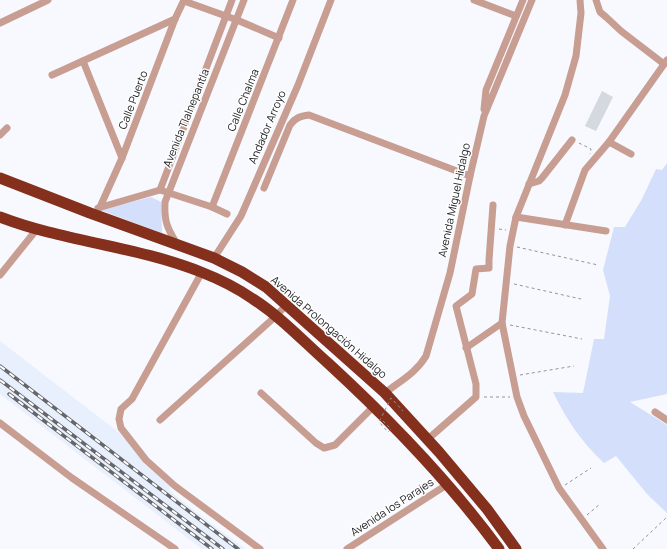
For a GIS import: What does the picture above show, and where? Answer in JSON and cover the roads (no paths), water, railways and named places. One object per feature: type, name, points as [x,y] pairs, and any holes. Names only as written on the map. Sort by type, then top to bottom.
[{"type":"highway","name":"Avenida Prolongación Hidalgo","points":[[0,178],[95,210],[177,245],[214,258],[242,272],[266,288],[385,392],[428,439],[487,509],[516,549]]},
{"type":"highway","points":[[0,217],[37,229],[166,259],[202,272],[254,299],[276,316],[357,389],[403,434],[476,517],[499,549]]},
{"type":"highway","points":[[357,389],[385,392],[403,434]]},
{"type":"highway","points":[[476,517],[487,509]]},
{"type":"street","points":[[0,23],[48,0]]},
{"type":"street","points":[[184,0],[279,38]]},
{"type":"street","name":"Calle Puerto","points":[[95,210],[122,158],[175,19],[184,0]]},
{"type":"street","name":"Avenida Tlalnepantla","points":[[160,190],[232,0]]},
{"type":"street","name":"Avenida Tlalnepantla","points":[[177,245],[165,222],[165,202],[244,0]]},
{"type":"street","name":"Calle Chalma","points":[[212,207],[293,0]]},
{"type":"street","name":"Andador Arroyo","points":[[214,258],[241,216],[298,85],[330,0]]},
{"type":"street","points":[[474,0],[516,16]]},
{"type":"street","points":[[484,116],[486,90],[523,0]]},
{"type":"street","name":"Avenida Miguel Hidalgo","points":[[385,392],[414,372],[426,356],[450,273],[484,116],[532,0]]},
{"type":"street","points":[[580,0],[576,56],[565,95],[516,217],[510,246],[502,323],[514,376],[517,397],[524,416],[559,488],[603,549]]},
{"type":"street","points":[[565,225],[585,170],[609,142],[666,62],[621,31],[600,12],[596,0]]},
{"type":"street","points":[[52,75],[175,19]]},
{"type":"street","points":[[83,61],[122,158]]},
{"type":"street","points":[[264,188],[290,125],[295,119],[302,116],[309,116],[470,176]]},
{"type":"street","points":[[0,135],[7,128]]},
{"type":"street","points":[[529,184],[542,178],[572,140]]},
{"type":"street","points":[[609,142],[631,154]]},
{"type":"street","points":[[95,210],[160,190],[212,207],[227,214]]},
{"type":"street","points":[[428,439],[476,397],[476,384],[456,306],[472,294],[476,269],[489,268],[493,205]]},
{"type":"street","points":[[516,217],[606,231]]},
{"type":"street","points":[[0,275],[37,229]]},
{"type":"street","points":[[202,272],[132,398],[121,409],[119,419],[121,428],[146,460],[159,472],[175,486],[260,549]]},
{"type":"street","points":[[160,420],[276,316],[286,305]]},
{"type":"street","points":[[466,348],[502,323]]},
{"type":"street","points":[[261,393],[316,443],[324,448],[335,445],[374,406]]},
{"type":"street","points":[[655,412],[667,420]]},
{"type":"street","points":[[0,422],[72,478],[175,549]]},
{"type":"street","name":"Avenida los Parajes","points":[[347,549],[448,484]]},
{"type":"railway","points":[[0,366],[238,549]]},
{"type":"railway","points":[[0,380],[223,549]]},
{"type":"railway","points":[[9,394],[212,549]]}]
